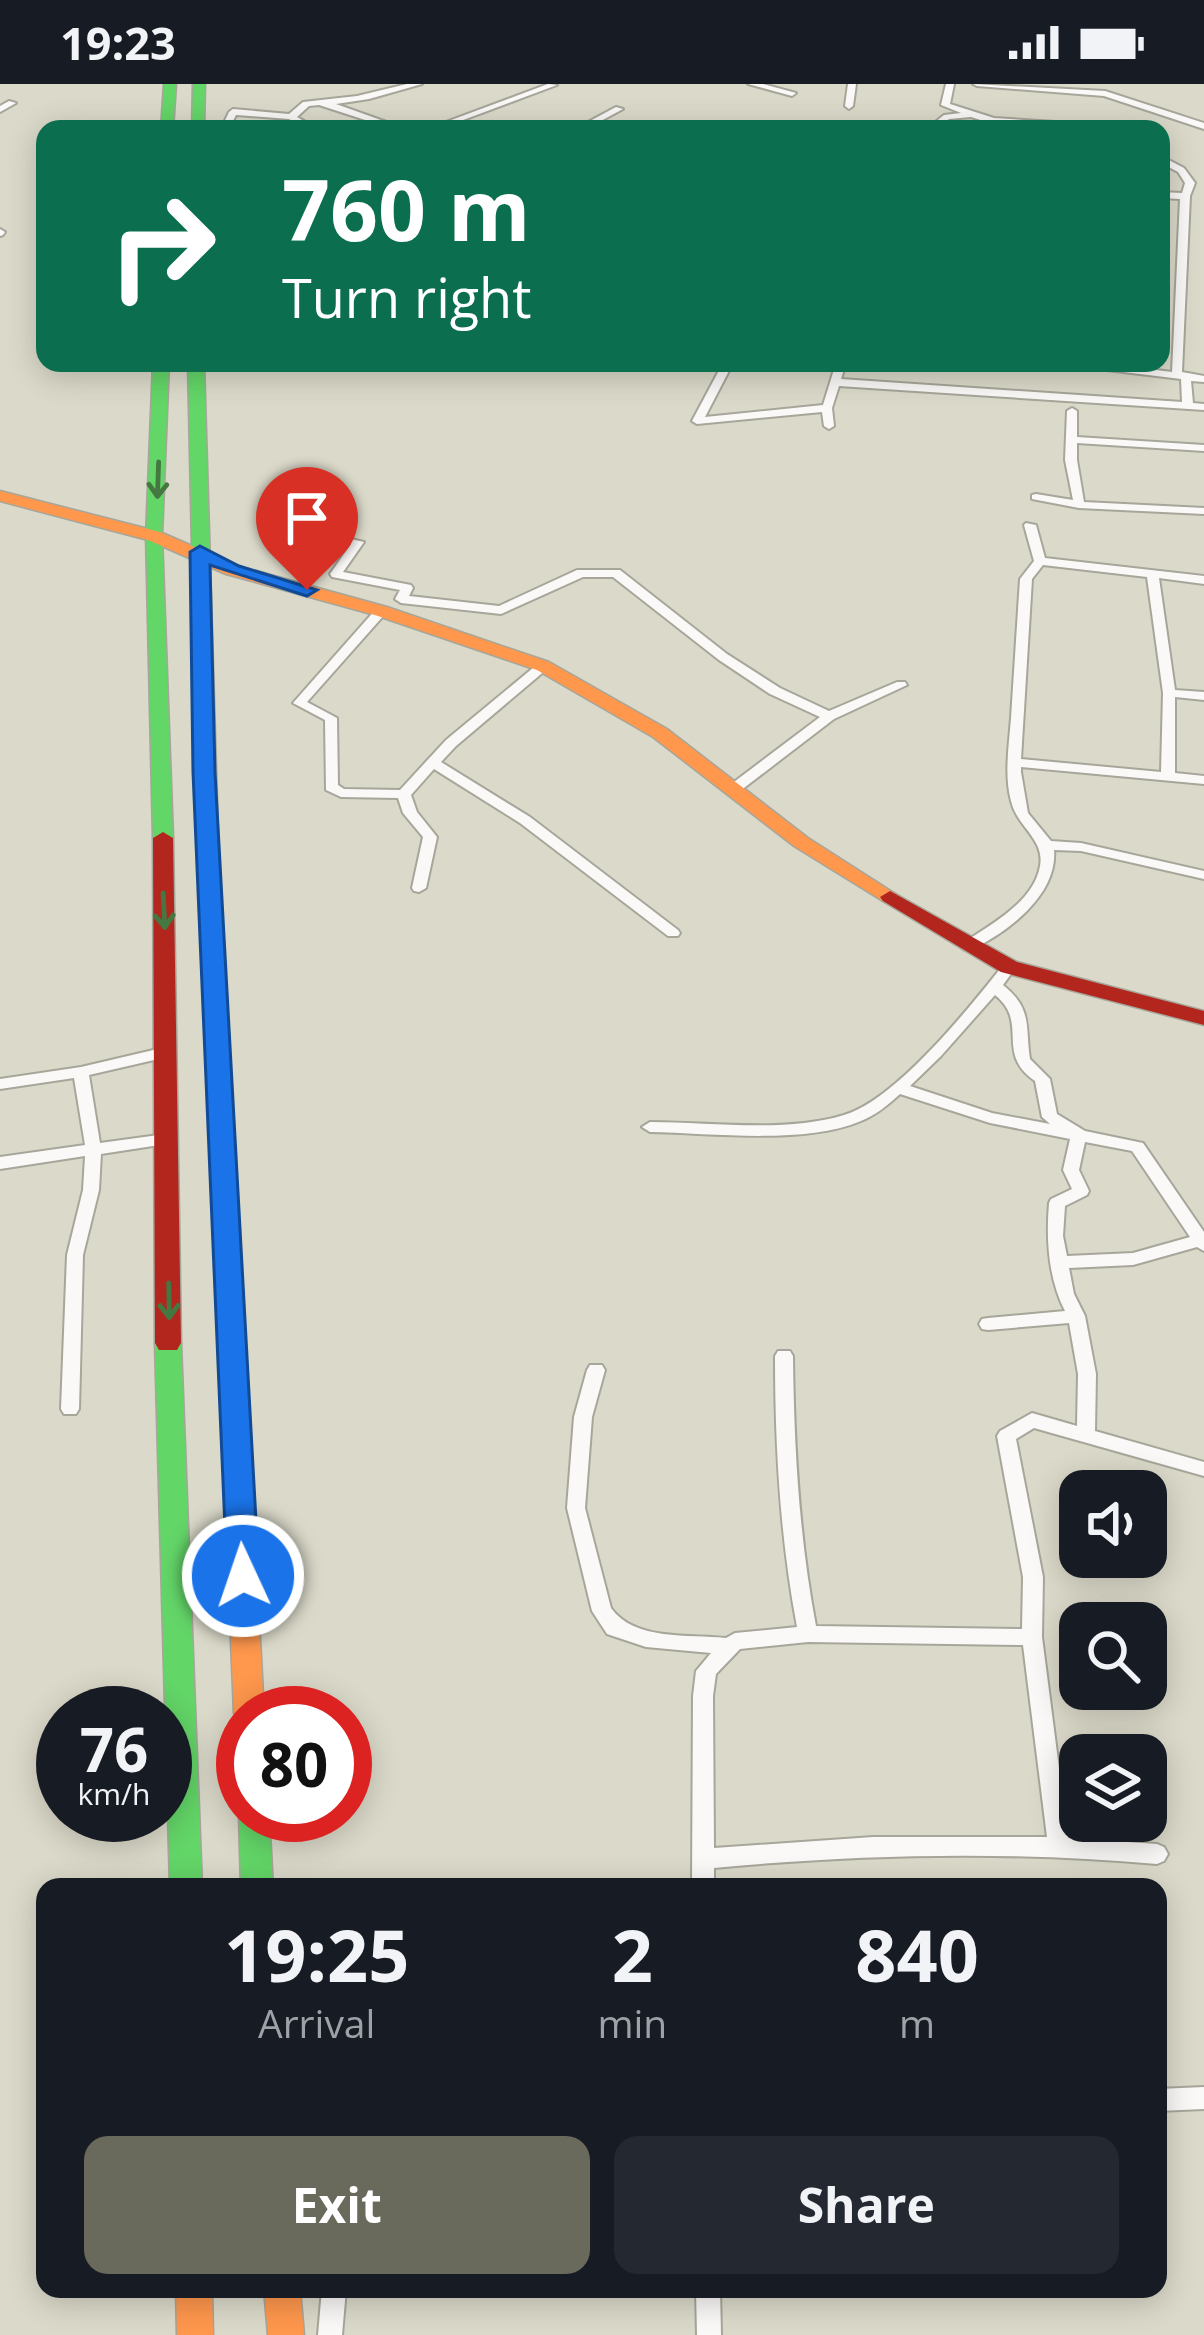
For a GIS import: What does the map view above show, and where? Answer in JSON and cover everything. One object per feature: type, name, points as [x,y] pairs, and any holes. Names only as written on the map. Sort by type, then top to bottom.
[{"type":"main road","points":[[168,120],[170,84]]},
{"type":"main road","points":[[198,120],[199,84]]},
{"type":"main road","points":[[161,372],[154,536],[165,926],[162,1053],[186,1878]]},
{"type":"main road","points":[[196,372],[208,843],[248,1686]]},
{"type":"main road","points":[[0,496],[154,536],[200,552],[232,570],[381,611],[543,666],[660,734],[801,842],[968,946],[1002,977],[1204,1018]]},
{"type":"main road","points":[[160,852],[208,843]]},
{"type":"main road","points":[[255,1842],[257,1878]]},
{"type":"main road","points":[[194,2298],[195,2335]]},
{"type":"main road","points":[[283,2298],[286,2335]]},
{"type":"street","points":[[352,108],[366,95],[418,84]]},
{"type":"street","points":[[752,84],[753,88],[792,93]]},
{"type":"street","points":[[849,106],[852,84]]},
{"type":"street","points":[[950,84],[945,105],[996,120]]},
{"type":"street","points":[[977,84],[1093,92],[1204,126]]},
{"type":"street","points":[[1085,105],[1103,84]]},
{"type":"street","points":[[455,120],[553,85]]},
{"type":"street","points":[[344,86],[352,108]]},
{"type":"street","points":[[291,116],[306,104],[320,102],[381,120]]},
{"type":"street","points":[[0,109],[12,103]]},
{"type":"street","points":[[597,120],[619,109]]},
{"type":"street","points":[[229,120],[233,112],[298,120]]},
{"type":"street","points":[[942,120],[969,115]]},
{"type":"street","points":[[1170,164],[1181,170],[1187,193],[1176,326],[1178,373],[1186,378]]},
{"type":"street","points":[[1170,194],[1204,190]]},
{"type":"street","points":[[1170,326],[1176,326]]},
{"type":"street","points":[[723,372],[697,421],[827,408]]},
{"type":"street","points":[[829,426],[827,408],[838,372]]},
{"type":"street","points":[[1141,372],[1204,379]]},
{"type":"street","points":[[1186,378],[1188,406]]},
{"type":"street","points":[[834,382],[1204,407]]},
{"type":"street","points":[[1072,411],[1071,460],[1079,505]]},
{"type":"street","points":[[1074,440],[1204,448]]},
{"type":"street","points":[[1036,497],[1079,505],[1204,511]]},
{"type":"street","points":[[348,506],[331,538],[358,542],[337,574],[407,588],[401,599],[500,610],[581,572],[616,573],[723,657],[775,691],[829,716]]},
{"type":"street","points":[[1030,525],[1040,561]]},
{"type":"street","points":[[1040,561],[1204,580]]},
{"type":"street","points":[[968,946],[1014,913],[1037,888],[1048,862],[1047,844],[1025,820],[1016,796],[1026,579],[1040,561]]},
{"type":"street","points":[[1152,573],[1169,693],[1168,777]]},
{"type":"street","points":[[381,611],[298,703],[332,718],[331,788],[340,793],[404,794],[432,762],[543,666]]},
{"type":"street","points":[[735,788],[829,716],[901,686]]},
{"type":"street","points":[[1169,693],[1204,696]]},
{"type":"street","points":[[432,762],[525,820],[674,933]]},
{"type":"street","points":[[1018,763],[1204,780]]},
{"type":"street","points":[[404,794],[410,813],[430,837],[418,888]]},
{"type":"street","points":[[1047,844],[1081,847],[1204,875]]},
{"type":"street","points":[[650,1126],[827,1124],[855,1118],[898,1088],[1002,977],[1016,1007],[1023,1059],[1042,1079],[1050,1117],[1079,1135]]},
{"type":"street","points":[[0,1084],[162,1053]]},
{"type":"street","points":[[70,1409],[75,1255],[91,1190],[93,1149],[81,1072]]},
{"type":"street","points":[[898,1088],[971,1113],[1137,1147],[1203,1243],[1133,1259],[1062,1262]]},
{"type":"street","points":[[1079,1135],[1071,1170],[1081,1191],[1057,1203],[1055,1237],[1087,1374],[1086,1433]]},
{"type":"street","points":[[0,1163],[166,1139]]},
{"type":"street","points":[[988,1324],[1076,1316]]},
{"type":"street","points":[[784,1356],[784,1482],[791,1556],[808,1634]]},
{"type":"street","points":[[596,1370],[583,1417],[576,1508],[602,1611],[614,1628],[646,1639],[728,1646]]},
{"type":"street","points":[[1058,1844],[1032,1637],[1033,1577],[1006,1436],[1032,1420],[1204,1468]]},
{"type":"street","points":[[703,1878],[706,1671],[728,1646],[735,1641],[808,1634],[1032,1637]]},
{"type":"street","points":[[703,1859],[842,1845],[1058,1844],[1157,1854]]},
{"type":"street","points":[[1167,2100],[1204,2098]]},
{"type":"street","points":[[330,2335],[333,2298]]},
{"type":"street","points":[[708,2298],[709,2335]]},
{"type":"traffic: fast","points":[[168,120],[170,84]]},
{"type":"traffic: fast","points":[[198,120],[199,84]]},
{"type":"traffic: fast","points":[[161,372],[154,536],[163,838]]},
{"type":"traffic: fast","points":[[196,372],[209,872]]},
{"type":"traffic: fast","points":[[168,1343],[186,1878]]},
{"type":"traffic: fast","points":[[255,1842],[257,1878]]},
{"type":"traffic: slow","points":[[0,496],[154,536],[232,570],[381,611],[543,666],[660,733],[801,842],[890,897]]},
{"type":"traffic: slow","points":[[209,872],[248,1686]]},
{"type":"traffic: slow","points":[[194,2298],[195,2335]]},
{"type":"traffic: slow","points":[[283,2298],[286,2335]]},
{"type":"traffic: jam","points":[[163,838],[168,1343]]},
{"type":"traffic: jam","points":[[890,897],[1009,967],[1204,1018]]},
{"type":"route","points":[[243,1576],[204,772],[200,552],[232,570],[307,590]]}]
